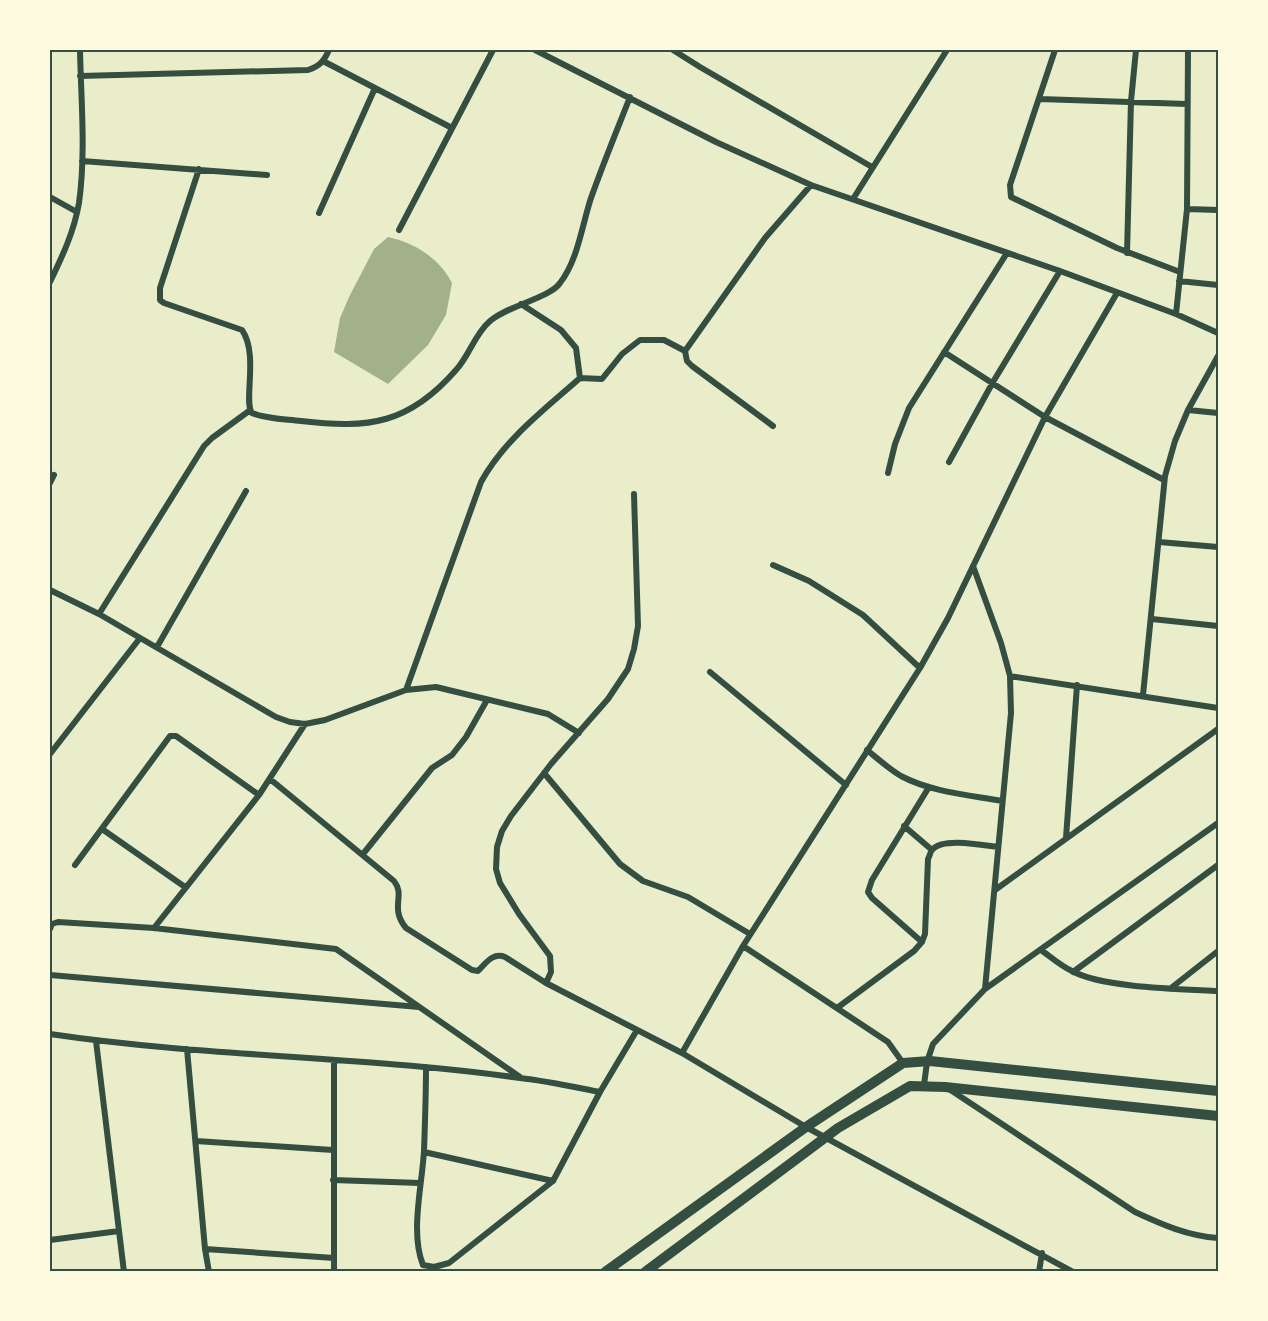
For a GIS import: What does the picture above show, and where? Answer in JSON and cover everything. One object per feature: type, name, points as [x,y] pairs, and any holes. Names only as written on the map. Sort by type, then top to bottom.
[{"type":"street","points":[[50,282],[67,246],[77,212],[82,161],[80,50]]},
{"type":"street","points":[[80,76],[308,70],[317,67],[329,50]]},
{"type":"street","points":[[399,230],[493,50]]},
{"type":"street","points":[[535,50],[716,141],[811,185],[1060,271],[1176,314],[1218,333]]},
{"type":"street","points":[[674,50],[872,167]]},
{"type":"street","points":[[853,199],[947,50]]},
{"type":"street","points":[[1055,50],[1010,184],[1011,197],[1127,253],[1180,272]]},
{"type":"street","points":[[1127,253],[1131,100],[1136,50]]},
{"type":"street","points":[[1176,314],[1187,209],[1188,50]]},
{"type":"street","points":[[323,61],[452,128]]},
{"type":"street","points":[[319,213],[375,88]]},
{"type":"street","points":[[249,411],[256,415],[332,424],[356,424],[379,421],[400,414],[432,394],[457,369],[487,323],[496,316],[559,285],[567,272],[592,197],[630,97]]},
{"type":"street","points":[[1040,99],[1131,100],[1187,104]]},
{"type":"street","points":[[82,161],[267,176]]},
{"type":"street","points":[[199,169],[159,294],[164,303],[242,330],[249,342],[250,351],[249,411]]},
{"type":"street","points":[[773,426],[692,366],[687,361],[685,351],[765,238],[811,185]]},
{"type":"street","points":[[50,197],[77,212]]},
{"type":"street","points":[[1187,209],[1218,210]]},
{"type":"street","points":[[888,473],[895,444],[909,408],[1007,253]]},
{"type":"street","points":[[950,462],[993,382],[1060,271]]},
{"type":"street","points":[[1179,281],[1218,285]]},
{"type":"street","points":[[682,1053],[743,945],[920,668],[973,566],[1045,417],[1117,293]]},
{"type":"street","points":[[521,304],[561,330],[576,348],[580,378]]},
{"type":"street","points":[[406,690],[481,482],[491,463],[514,436],[580,378],[602,379],[622,354],[640,340],[664,340],[685,351]]},
{"type":"street","points":[[944,352],[1045,417],[1164,480]]},
{"type":"street","points":[[1143,695],[1164,480],[1175,441],[1188,410],[1218,356]]},
{"type":"street","points":[[1188,410],[1218,413]]},
{"type":"street","points":[[99,614],[204,446],[249,411]]},
{"type":"street","points":[[50,483],[54,475]]},
{"type":"street","points":[[157,647],[246,491]]},
{"type":"street","points":[[546,983],[551,972],[550,956],[519,914],[500,883],[496,869],[497,847],[502,831],[511,816],[544,773],[608,699],[628,669],[638,626],[634,494]]},
{"type":"street","points":[[1159,542],[1218,547]]},
{"type":"street","points":[[773,565],[809,581],[863,615],[920,668]]},
{"type":"street","points":[[973,566],[1010,676],[1011,713],[985,988]]},
{"type":"street","points":[[50,590],[99,614],[276,717],[290,722],[305,724],[325,720],[406,690],[436,687],[548,714],[579,733]]},
{"type":"street","points":[[1152,619],[1218,626]]},
{"type":"street","points":[[50,754],[140,638]]},
{"type":"street","points":[[710,672],[846,785]]},
{"type":"street","points":[[1010,676],[1218,708]]},
{"type":"street","points":[[1066,838],[1077,685]]},
{"type":"street","points":[[363,854],[432,768],[452,755],[466,737],[488,700]]},
{"type":"street","points":[[154,928],[259,795],[305,724]]},
{"type":"street","points":[[995,891],[1218,729]]},
{"type":"street","points":[[75,865],[167,738],[171,736],[176,736],[259,795]]},
{"type":"street","points":[[867,750],[900,775],[929,787],[1002,801]]},
{"type":"street","points":[[544,773],[630,873],[654,886],[688,897],[750,934]]},
{"type":"street","points":[[270,779],[398,885],[397,912],[406,928],[472,970],[478,970],[493,957],[500,955],[546,983],[682,1053],[806,1127],[1042,1253],[1073,1272]]},
{"type":"street","points":[[922,942],[868,892],[872,880],[929,787]]},
{"type":"street","points":[[924,1085],[929,1050],[942,1032],[985,988],[1218,823]]},
{"type":"street","points":[[904,826],[932,850]]},
{"type":"street","points":[[102,829],[185,887]]},
{"type":"street","points":[[837,1008],[914,951],[922,942],[925,934],[928,859],[932,850],[941,844],[952,843],[997,847]]},
{"type":"street","points":[[1073,972],[1218,865]]},
{"type":"street","points":[[50,929],[52,924],[58,922],[154,928],[336,949],[521,1078]]},
{"type":"street","points":[[743,945],[888,1042],[903,1063]]},
{"type":"street","points":[[1041,950],[1073,972],[1097,980],[1218,991]]},
{"type":"street","points":[[1171,988],[1218,951]]},
{"type":"street","points":[[50,975],[419,1007]]},
{"type":"street","points":[[426,1067],[424,1152],[417,1239],[423,1265],[435,1267],[449,1263],[553,1181],[600,1092],[637,1030]]},
{"type":"street","points":[[50,1034],[96,1041],[187,1049],[426,1067],[521,1078],[600,1092]]},
{"type":"street","points":[[96,1041],[124,1272]]},
{"type":"street","points":[[187,1049],[209,1272]]},
{"type":"street","points":[[334,1061],[334,1272]]},
{"type":"street","points":[[605,1272],[806,1127],[903,1063],[927,1062],[1218,1091]]},
{"type":"street","points":[[645,1272],[826,1137],[910,1086],[945,1087],[1218,1116]]},
{"type":"street","points":[[945,1087],[1135,1212],[1166,1227],[1189,1234],[1218,1238]]},
{"type":"street","points":[[196,1141],[333,1150]]},
{"type":"street","points":[[424,1152],[553,1181]]},
{"type":"street","points":[[333,1180],[420,1183]]},
{"type":"street","points":[[50,1240],[119,1231]]},
{"type":"street","points":[[205,1249],[334,1258]]},
{"type":"street","points":[[1039,1272],[1042,1253]]},
{"type":"shaded area","points":[[388,237],[408,243],[425,253],[440,266],[452,283],[446,315],[428,345],[388,384],[334,352],[340,318],[350,295],[374,249]]}]
